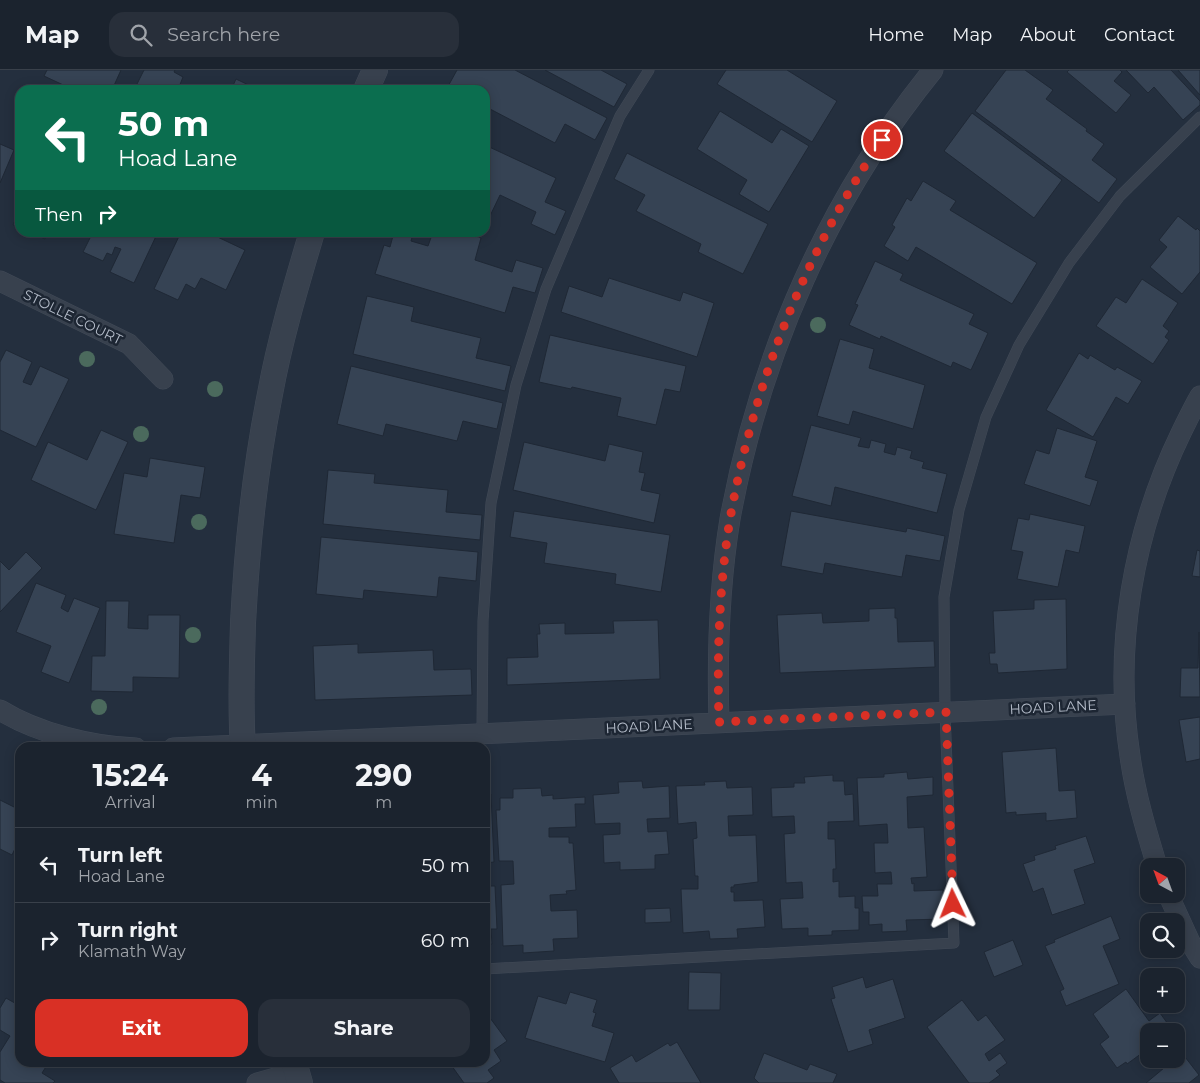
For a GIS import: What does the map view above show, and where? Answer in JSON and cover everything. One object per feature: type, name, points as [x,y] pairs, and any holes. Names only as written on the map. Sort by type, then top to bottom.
[{"type":"street","points":[[719,722],[720,604],[730,520],[748,434],[774,354],[798,291],[828,230],[862,168],[910,98],[933,70]]},
{"type":"street","points":[[243,742],[241,669],[246,568],[257,468],[270,393],[286,320],[311,237]]},
{"type":"street","name":"STOLLE COURT","points":[[0,281],[129,344],[163,379]]},
{"type":"street","points":[[1155,858],[1141,813],[1130,755],[1125,704],[1124,664],[1129,606],[1139,548],[1153,501],[1169,457],[1200,396]]},
{"type":"street","name":"HOAD LANE","points":[[317,742],[1125,704]]},
{"type":"street","points":[[0,710],[39,728],[76,740],[91,742]]},
{"type":"street","points":[[1172,903],[1190,942],[1200,958]]},
{"type":"street","points":[[257,1083],[297,1072]]},
{"type":"lane","points":[[482,733],[483,621],[491,503],[516,385],[546,289],[620,116],[649,70]]},
{"type":"lane","points":[[490,969],[954,943],[944,597],[959,510],[986,417],[1018,345],[1069,263],[1120,196],[1200,117]]},
{"type":"building","points":[[47,70],[121,70],[114,85],[63,85],[44,76]]},
{"type":"building","points":[[144,70],[175,70],[174,72],[183,77],[180,85],[136,85]]},
{"type":"building","points":[[457,70],[515,70],[607,118],[595,140],[565,124],[555,143],[490,109],[490,85],[449,85]]},
{"type":"building","points":[[545,70],[601,70],[627,84],[614,107]]},
{"type":"building","points":[[726,70],[787,70],[837,101],[812,142],[717,84]]},
{"type":"building","points":[[1006,70],[1025,70],[1053,90],[1046,99],[1104,144],[1092,160],[1117,179],[1099,203],[975,111]]},
{"type":"building","points":[[1069,70],[1120,70],[1122,72],[1114,81],[1131,95],[1116,113],[1067,72]]},
{"type":"building","points":[[1126,70],[1171,70],[1200,101],[1200,105],[1183,120],[1154,87],[1148,93]]},
{"type":"building","points":[[1178,70],[1200,70],[1200,95]]},
{"type":"building","points":[[236,79],[249,85],[233,85]]},
{"type":"building","points":[[720,111],[772,143],[781,129],[809,146],[769,212],[739,194],[747,180],[697,149]]},
{"type":"building","points":[[972,113],[1062,180],[1034,218],[944,151]]},
{"type":"building","points":[[0,144],[14,150],[0,183]]},
{"type":"building","points":[[490,147],[556,178],[545,202],[566,211],[555,235],[531,224],[536,212],[500,195],[490,216]]},
{"type":"building","points":[[627,153],[768,224],[743,274],[698,252],[701,244],[636,211],[645,195],[614,179]]},
{"type":"building","points":[[923,181],[956,201],[950,210],[1037,263],[1012,304],[916,247],[908,261],[884,246],[895,227],[892,225],[907,198],[911,201]]},
{"type":"building","points":[[1178,216],[1200,231],[1200,272],[1182,294],[1150,267],[1167,247],[1159,240]]},
{"type":"building","points":[[90,237],[156,237],[134,283],[110,272],[121,249],[115,247],[112,255],[107,253],[103,261],[83,252]]},
{"type":"building","points":[[179,237],[218,237],[245,250],[226,290],[201,278],[195,289],[186,284],[178,300],[154,289]]},
{"type":"building","points":[[393,237],[412,237],[411,241],[428,246],[431,237],[478,237],[481,238],[475,260],[512,272],[516,260],[543,268],[535,293],[513,287],[505,313],[375,274],[384,245],[390,247]]},
{"type":"building","points":[[875,261],[903,274],[900,280],[974,314],[969,324],[988,333],[971,370],[953,362],[951,367],[881,336],[880,339],[849,325],[858,305],[855,304]]},
{"type":"building","points":[[609,278],[680,301],[683,292],[714,303],[697,357],[561,312],[569,286],[602,297]]},
{"type":"building","points":[[1142,279],[1178,303],[1163,326],[1169,331],[1165,337],[1169,340],[1153,364],[1096,326],[1116,297],[1126,303]]},
{"type":"building","points":[[367,296],[414,307],[411,321],[481,338],[476,358],[511,366],[505,391],[353,354]]},
{"type":"building","points":[[550,335],[686,366],[680,392],[665,389],[656,425],[617,416],[621,398],[539,382]]},
{"type":"building","points":[[840,339],[874,349],[869,368],[925,385],[913,429],[853,411],[849,425],[817,416]]},
{"type":"building","points":[[6,350],[32,362],[23,382],[31,385],[40,366],[69,379],[36,447],[0,430],[0,362]]},
{"type":"building","points":[[1079,353],[1088,359],[1090,355],[1115,370],[1117,367],[1142,381],[1128,404],[1116,397],[1093,437],[1046,410]]},
{"type":"building","points":[[351,366],[503,403],[497,429],[463,421],[457,441],[386,424],[383,436],[337,424]]},
{"type":"building","points":[[811,425],[861,438],[858,446],[869,448],[871,440],[886,444],[884,452],[895,455],[897,447],[912,451],[910,458],[924,462],[922,468],[947,474],[937,513],[835,487],[831,506],[792,496]]},
{"type":"building","points":[[1057,428],[1097,441],[1085,477],[1098,481],[1090,506],[1024,484],[1036,450],[1049,454]]},
{"type":"building","points":[[101,430],[128,442],[96,510],[31,480],[48,442],[87,460]]},
{"type":"building","points":[[524,442],[605,461],[609,444],[643,452],[639,472],[645,473],[641,490],[660,494],[654,523],[513,490]]},
{"type":"building","points":[[150,458],[205,467],[200,498],[181,495],[174,543],[114,534],[124,473],[147,477]]},
{"type":"building","points":[[328,470],[375,474],[374,483],[448,490],[446,512],[482,515],[480,540],[323,524]]},
{"type":"building","points":[[514,511],[670,535],[661,592],[615,584],[616,574],[544,563],[547,543],[510,537]]},
{"type":"building","points":[[791,511],[906,532],[907,528],[945,536],[940,561],[906,555],[902,577],[825,563],[823,574],[781,566]]},
{"type":"building","points":[[1030,514],[1085,526],[1079,553],[1066,550],[1058,587],[1017,579],[1023,552],[1011,550],[1018,518],[1029,520]]},
{"type":"building","points":[[321,537],[478,552],[476,581],[439,577],[437,597],[364,590],[363,599],[316,594]]},
{"type":"building","points":[[1197,550],[1200,551],[1200,577],[1192,576]]},
{"type":"building","points":[[26,552],[42,568],[0,612],[0,561],[9,570]]},
{"type":"building","points":[[36,583],[66,595],[61,608],[68,612],[74,598],[100,608],[69,683],[41,672],[51,646],[16,632]]},
{"type":"building","points":[[1066,599],[1067,669],[998,673],[997,664],[990,664],[989,653],[995,653],[993,611],[1034,609],[1034,600]]},
{"type":"building","points":[[106,601],[129,601],[128,628],[148,629],[148,615],[180,615],[179,678],[133,677],[133,692],[91,691],[92,656],[105,656]]},
{"type":"building","points":[[895,608],[898,642],[934,641],[935,667],[780,673],[777,615],[822,613],[823,623],[869,621],[869,609]]},
{"type":"building","points":[[658,620],[660,679],[507,685],[507,658],[538,657],[537,634],[540,634],[539,624],[565,623],[565,634],[614,633],[613,621]]},
{"type":"building","points":[[1199,632],[1200,697],[1180,697],[1181,668],[1198,668]]},
{"type":"building","points":[[358,644],[358,653],[433,650],[434,670],[471,669],[472,695],[315,700],[313,646]]},
{"type":"building","points":[[1200,717],[1200,759],[1186,762],[1179,720]]},
{"type":"building","points":[[1056,748],[1059,791],[1075,790],[1077,818],[1046,821],[1046,813],[1016,815],[1016,812],[1006,813],[1002,752]]},
{"type":"building","points":[[907,772],[908,779],[933,777],[933,795],[907,797],[908,828],[924,827],[927,877],[911,878],[912,884],[914,883],[914,891],[943,890],[944,919],[906,920],[907,931],[882,932],[882,924],[869,925],[869,912],[863,912],[862,896],[878,896],[877,884],[892,884],[891,872],[875,873],[874,843],[888,843],[887,824],[859,826],[857,778],[884,777],[884,774]]},
{"type":"building","points":[[833,775],[833,781],[844,781],[845,795],[853,794],[854,821],[828,822],[828,839],[835,839],[836,869],[833,869],[833,882],[839,881],[839,897],[855,896],[855,908],[859,908],[859,930],[832,931],[832,935],[808,936],[808,928],[782,929],[780,899],[803,898],[802,882],[786,883],[784,834],[795,833],[794,816],[772,817],[771,788],[794,787],[794,783],[805,783],[804,777]]},
{"type":"building","points":[[642,781],[643,788],[669,786],[670,818],[647,819],[648,832],[667,831],[669,854],[655,855],[655,869],[620,870],[620,862],[604,863],[603,835],[620,834],[620,823],[595,824],[593,795],[619,793],[618,782]]},
{"type":"building","points":[[726,781],[727,788],[752,787],[753,815],[728,816],[729,836],[756,835],[758,882],[734,885],[734,887],[731,887],[731,892],[734,892],[734,901],[763,900],[765,927],[737,929],[738,938],[710,939],[709,931],[683,933],[681,889],[698,889],[698,876],[695,876],[693,839],[697,838],[696,822],[678,824],[676,786],[705,785],[704,782]]},
{"type":"building","points":[[541,788],[542,796],[553,795],[553,799],[585,797],[585,804],[575,804],[576,827],[549,828],[549,837],[569,837],[569,843],[573,843],[576,890],[566,891],[567,894],[550,895],[551,911],[577,910],[578,938],[553,939],[554,951],[523,953],[523,945],[503,946],[501,885],[514,884],[513,861],[499,861],[496,810],[500,810],[500,798],[513,798],[513,789]]},
{"type":"building","points":[[490,794],[491,794],[494,862],[490,862]]},
{"type":"building","points":[[0,800],[15,808],[15,849],[12,855],[0,849]]},
{"type":"building","points":[[1086,836],[1095,863],[1074,870],[1085,904],[1052,915],[1043,888],[1033,892],[1023,864],[1035,860],[1034,856],[1056,849],[1055,846]]},
{"type":"building","points":[[490,886],[495,886],[497,929],[491,929],[492,944],[490,944]]},
{"type":"building","points":[[670,908],[671,922],[645,923],[645,909]]},
{"type":"building","points":[[1111,916],[1120,939],[1103,946],[1119,984],[1066,1006],[1060,991],[1064,989],[1045,946],[1055,942],[1054,940]]},
{"type":"building","points":[[1013,940],[1023,965],[994,977],[984,952]]},
{"type":"building","points":[[689,972],[721,973],[720,1010],[688,1010]]},
{"type":"building","points":[[863,977],[866,988],[893,979],[905,1018],[869,1030],[873,1044],[848,1052],[831,999],[835,998],[832,987]]},
{"type":"building","points":[[1126,989],[1140,1008],[1140,1013],[1143,1013],[1149,1021],[1160,1013],[1167,1023],[1140,1023],[1140,1055],[1127,1064],[1126,1062],[1117,1068],[1100,1044],[1109,1037],[1093,1014]]},
{"type":"building","points":[[570,992],[597,1000],[593,1012],[596,1013],[592,1026],[614,1033],[605,1062],[525,1038],[538,996],[566,1004]]},
{"type":"building","points":[[6,998],[15,1003],[15,1067],[46,1067],[42,1073],[55,1081],[53,1083],[5,1083],[0,1080],[0,1052],[10,1036],[0,1030],[0,1008]]},
{"type":"building","points":[[962,1000],[978,1021],[986,1015],[1005,1040],[985,1054],[989,1061],[1000,1053],[1007,1063],[996,1071],[1000,1075],[989,1083],[969,1083],[927,1027]]},
{"type":"building","points":[[490,1018],[507,1041],[494,1050],[501,1061],[488,1070],[494,1078],[487,1083],[464,1083],[453,1067],[490,1067]]},
{"type":"building","points":[[677,1042],[701,1083],[619,1083],[610,1068],[632,1055],[636,1062],[668,1043],[670,1046]]},
{"type":"building","points":[[764,1053],[807,1070],[810,1064],[837,1074],[833,1083],[759,1083],[754,1078]]},
{"type":"building","points":[[1185,1057],[1199,1075],[1189,1083],[1146,1083],[1164,1068],[1185,1068]]},
{"type":"route","points":[[882,140],[862,168],[828,230],[798,291],[774,354],[748,434],[730,520],[720,604],[719,722],[946,712],[953,904]]}]
